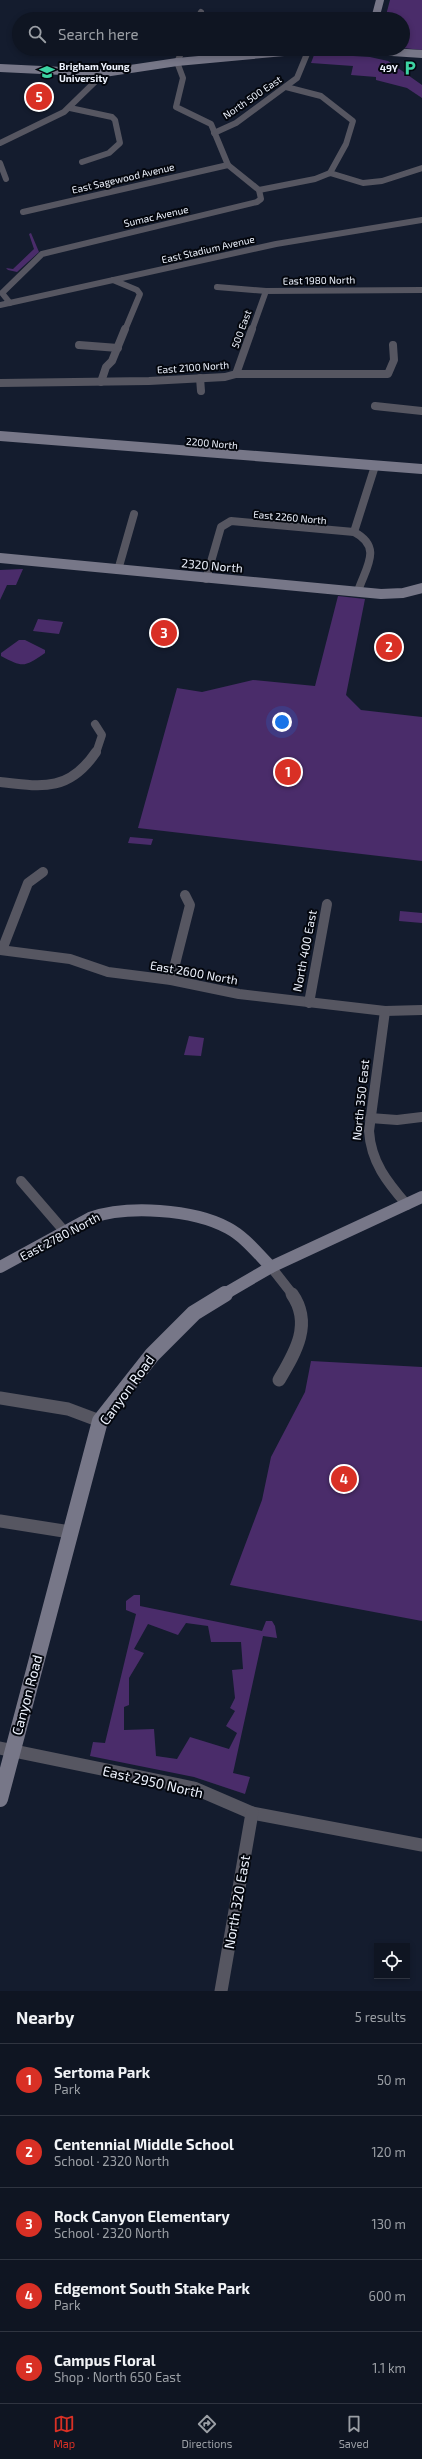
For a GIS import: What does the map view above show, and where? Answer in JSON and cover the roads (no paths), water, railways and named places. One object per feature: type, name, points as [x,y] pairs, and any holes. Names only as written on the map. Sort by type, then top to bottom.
[{"type":"main road","points":[[377,12],[380,0]]},
{"type":"main road","points":[[410,53],[422,54]]},
{"type":"main road","points":[[0,68],[104,73],[177,62],[238,56]]},
{"type":"main road","points":[[402,56],[422,58]]},
{"type":"main road","name":"2200 North","points":[[0,436],[422,469]]},
{"type":"main road","name":"2320 North","points":[[0,558],[206,579],[358,592],[389,594],[422,588]]},
{"type":"main road","name":"Canyon Road","points":[[0,1799],[6,1749],[70,1532],[100,1421],[152,1355],[194,1313],[271,1267],[422,1197]]},
{"type":"main road","name":"East 2780 North","points":[[0,1267],[11,1263],[65,1232],[101,1214],[122,1210],[201,1219],[228,1228],[240,1237],[271,1267]]},
{"type":"street","points":[[180,56],[177,62],[183,78],[176,107],[211,124],[214,133]]},
{"type":"street","name":"North 500 East","points":[[259,190],[228,165],[214,133],[236,123],[286,87],[300,74],[306,56]]},
{"type":"street","points":[[0,143],[70,108],[104,73]]},
{"type":"street","points":[[259,190],[315,179],[330,173],[346,144],[353,121],[321,96],[286,87]]},
{"type":"street","points":[[70,108],[112,117],[120,134],[120,143],[114,151],[82,162]]},
{"type":"street","points":[[0,163],[6,179]]},
{"type":"street","name":"East Sagewood Avenue","points":[[23,212],[228,165]]},
{"type":"street","points":[[330,173],[356,182],[368,184],[408,170],[422,168]]},
{"type":"street","name":"Sumac Avenue","points":[[10,303],[2,293],[42,254],[258,202],[261,199],[259,190]]},
{"type":"street","name":"East Stadium Avenue","points":[[0,305],[276,244],[422,220]]},
{"type":"street","points":[[101,382],[106,367],[112,362],[140,294],[137,290],[113,280]]},
{"type":"street","name":"East 1980 North","points":[[217,287],[266,291],[422,290]]},
{"type":"street","name":"500 East","points":[[236,374],[266,291]]},
{"type":"street","points":[[79,345],[118,348]]},
{"type":"street","name":"East 2100 North","points":[[0,383],[101,382],[200,378],[236,374],[388,374],[392,369],[395,353],[393,345]]},
{"type":"street","points":[[200,378],[201,391]]},
{"type":"street","points":[[375,406],[422,411]]},
{"type":"street","points":[[358,592],[361,578],[370,561],[371,551],[365,538],[354,532],[375,466]]},
{"type":"street","points":[[118,570],[134,514]]},
{"type":"street","name":"East 2260 North","points":[[206,579],[221,527],[224,523],[230,522],[354,532]]},
{"type":"street","points":[[0,782],[39,787],[54,786],[87,766],[97,751],[102,735],[95,724]]},
{"type":"street","points":[[1,950],[28,883],[43,872]]},
{"type":"street","points":[[171,980],[190,905],[185,895]]},
{"type":"street","name":"North 400 East","points":[[309,1003],[327,904]]},
{"type":"street","name":"East 2600 North","points":[[1,950],[70,959],[108,972],[171,980],[239,994],[384,1011],[422,1010]]},
{"type":"street","name":"North 350 East","points":[[384,1011],[370,1118],[369,1147],[373,1160],[407,1205]]},
{"type":"street","points":[[370,1118],[397,1120],[422,1117]]},
{"type":"street","points":[[21,1181],[65,1232]]},
{"type":"street","points":[[271,1267],[298,1300],[303,1316],[302,1336],[295,1355],[279,1380]]},
{"type":"street","points":[[0,1398],[68,1409],[100,1421]]},
{"type":"street","points":[[0,1521],[70,1532]]},
{"type":"street","name":"East 2950 North","points":[[6,1749],[194,1788],[252,1813],[422,1845]]},
{"type":"street","name":"North 320 East","points":[[221,1991],[252,1813]]},
{"type":"place","name":"49Y","points":[[410,68]]},
{"type":"place","name":"Brigham Young University","points":[[47,72]]},
{"type":"place","name":"Campus Floral","points":[[39,97]]},
{"type":"place","name":"Rock Canyon Elementary","points":[[164,633]]},
{"type":"place","name":"Centennial Middle School","points":[[389,647]]},
{"type":"place","name":"Sertoma Park","points":[[288,772]]},
{"type":"place","name":"Edgemont South Stake Park","points":[[344,1479]]}]
